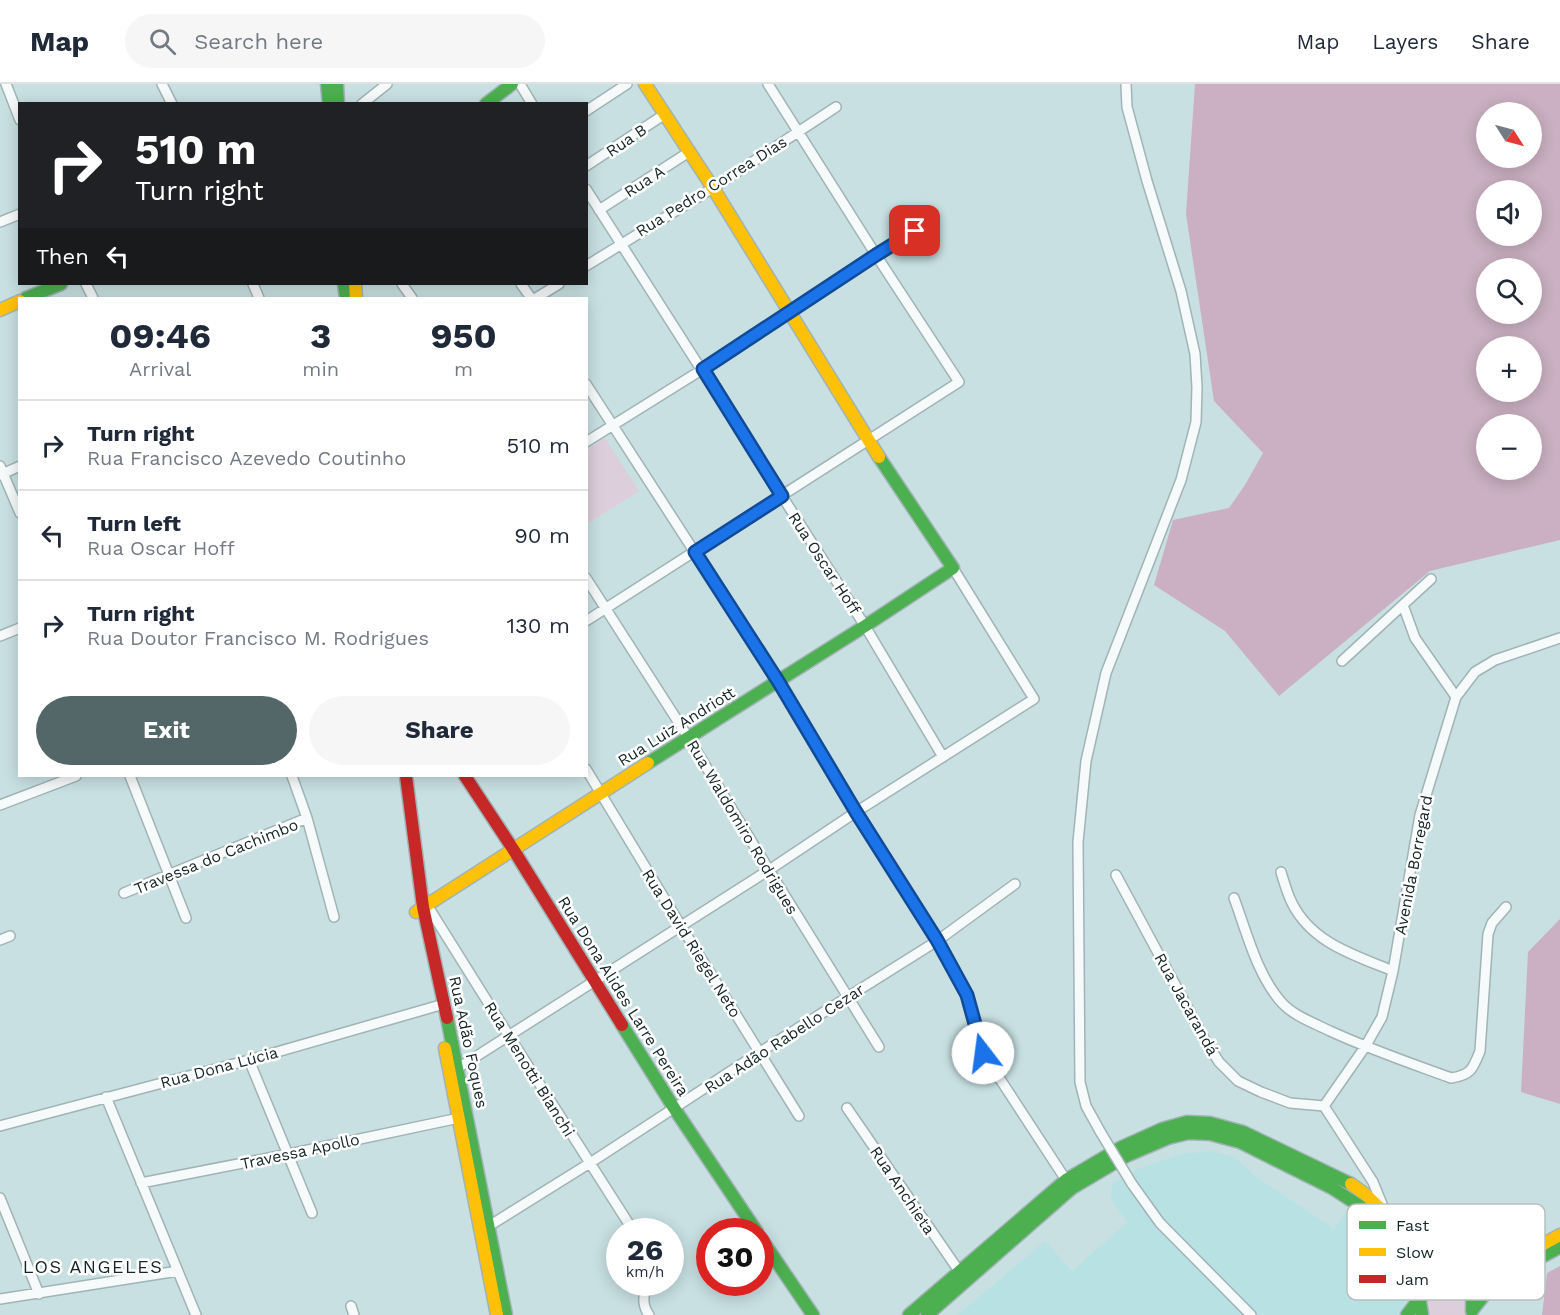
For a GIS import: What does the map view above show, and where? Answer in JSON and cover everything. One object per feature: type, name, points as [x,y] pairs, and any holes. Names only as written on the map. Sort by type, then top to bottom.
[{"type":"main road","points":[[327,84],[328,102]]},
{"type":"main road","points":[[337,84],[338,102]]},
{"type":"main road","points":[[489,102],[512,84]]},
{"type":"main road","points":[[645,84],[868,441],[953,568]]},
{"type":"main road","points":[[28,297],[58,285]]},
{"type":"main road","points":[[0,310],[18,302]]},
{"type":"main road","name":"Rua Luiz Andriott","points":[[422,908],[953,568]]},
{"type":"main road","name":"Rua Adão Foques","points":[[398,777],[437,1006],[496,1315]]},
{"type":"main road","name":"Rua Adão Foques","points":[[406,777],[422,908],[458,1068],[506,1315]]},
{"type":"main road","name":"Rua Dona Alides Larre Pereira","points":[[466,777],[674,1108],[748,1218]]},
{"type":"main road","points":[[909,1315],[1066,1180],[1122,1147],[1162,1129],[1187,1122],[1210,1124],[1243,1132],[1349,1183],[1365,1194],[1372,1204]]},
{"type":"main road","points":[[927,1315],[1072,1188],[1126,1156],[1178,1135],[1210,1134],[1240,1142],[1332,1188],[1357,1204]]},
{"type":"main road","points":[[1368,1204],[1365,1201],[1365,1194],[1373,1182]]},
{"type":"main road","points":[[1545,1243],[1560,1235]]},
{"type":"main road","points":[[1545,1256],[1560,1248]]},
{"type":"main road","points":[[774,1258],[813,1315]]},
{"type":"main road","points":[[1407,1315],[1418,1300]]},
{"type":"main road","points":[[1420,1300],[1419,1305],[1422,1315]]},
{"type":"main road","points":[[1472,1312],[1481,1300]]},
{"type":"street","points":[[162,84],[171,102]]},
{"type":"street","points":[[364,102],[387,84]]},
{"type":"street","points":[[520,84],[531,102]]},
{"type":"street","points":[[588,110],[627,84]]},
{"type":"street","points":[[588,620],[959,382],[768,84]]},
{"type":"street","points":[[1126,84],[1127,107],[1181,291],[1195,354],[1196,422],[1180,480],[1106,673],[1086,761],[1078,842],[1080,1082],[1086,1106],[1101,1133],[1132,1184],[1160,1223],[1251,1315]]},
{"type":"street","points":[[6,87],[18,115]]},
{"type":"street","name":"Rua Pedro Correa Dias","points":[[588,265],[712,188],[836,107]]},
{"type":"street","name":"Rua B","points":[[588,165],[665,114]]},
{"type":"street","name":"Rua A","points":[[599,210],[689,152]]},
{"type":"street","name":"Rua Oscar Hoff","points":[[588,192],[865,626],[943,757]]},
{"type":"street","points":[[0,222],[18,215]]},
{"type":"street","points":[[588,441],[915,231]]},
{"type":"street","points":[[538,297],[557,285]]},
{"type":"street","points":[[588,387],[778,681],[856,812],[937,940],[967,995],[983,1053],[1066,1180]]},
{"type":"street","points":[[18,467],[1,472],[18,509]]},
{"type":"street","points":[[458,1068],[1034,699],[953,568]]},
{"type":"street","points":[[1342,661],[1431,579]]},
{"type":"street","name":"Rua Waldomiro Rodrigues","points":[[588,581],[688,737],[879,1047]]},
{"type":"street","points":[[1404,605],[1415,638],[1456,697]]},
{"type":"street","points":[[0,636],[18,629]]},
{"type":"street","name":"Avenida Borregard","points":[[1324,1106],[1365,1047],[1382,1017],[1393,971],[1420,815],[1456,697],[1475,672],[1495,660],[1560,638]]},
{"type":"street","name":"Rua David Riegel Neto","points":[[588,772],[799,1116]]},
{"type":"street","points":[[0,804],[73,777]]},
{"type":"street","points":[[130,777],[186,918]]},
{"type":"street","points":[[292,777],[307,818],[334,917]]},
{"type":"street","name":"Travessa do Cachimbo","points":[[124,893],[307,818]]},
{"type":"street","points":[[1281,872],[1292,904],[1316,935],[1334,946],[1393,971]]},
{"type":"street","name":"Rua Jacarandá","points":[[1116,875],[1204,1040],[1219,1062],[1238,1080],[1261,1092],[1290,1103],[1324,1106]]},
{"type":"street","name":"Rua Adão Rabello Cezar","points":[[489,1226],[937,940],[1016,884]]},
{"type":"street","points":[[1234,898],[1260,968],[1271,989],[1283,1004],[1304,1019],[1365,1047],[1451,1078],[1465,1076],[1473,1067],[1480,1051],[1488,934],[1492,922],[1506,907]]},
{"type":"street","name":"Rua Menotti Bianchi","points":[[422,908],[509,1036],[625,1218]]},
{"type":"street","points":[[0,940],[10,936]]},
{"type":"street","name":"Rua Dona Lúcia","points":[[0,1126],[249,1060],[437,1006]]},
{"type":"street","points":[[249,1060],[312,1213]]},
{"type":"street","points":[[106,1097],[196,1315]]},
{"type":"street","points":[[1324,1106],[1373,1182],[1378,1204]]},
{"type":"street","name":"Rua Anchieta","points":[[847,1108],[959,1271]]},
{"type":"street","name":"Travessa Apollo","points":[[141,1184],[459,1118]]},
{"type":"street","points":[[0,1198],[4,1216],[39,1294]]},
{"type":"street","points":[[0,1299],[178,1271]]},
{"type":"street","points":[[644,1296],[646,1311],[649,1315]]},
{"type":"shaded area","points":[[1195,84],[1560,84],[1560,540],[1430,571],[1279,696],[1225,631],[1154,585],[1173,520],[1229,508],[1263,453],[1214,401],[1186,214]]},
{"type":"shaded area","points":[[605,438],[639,491],[588,523],[588,449]]},
{"type":"shaded area","points":[[1560,919],[1560,1104],[1521,1092],[1528,952]]},
{"type":"shaded area","points":[[1210,1151],[1234,1157],[1255,1176],[1334,1229],[1347,1211],[1347,1300],[1409,1300],[1406,1307],[1400,1315],[958,1315],[1045,1241],[1072,1271],[1128,1222],[1111,1199],[1112,1184],[1137,1169],[1182,1154]]},
{"type":"shaded area","points":[[1560,1266],[1560,1315],[1542,1315],[1547,1273]]},
{"type":"shaded area","points":[[1424,1300],[1466,1300],[1466,1315],[1425,1315]]},
{"type":"traffic: fast","points":[[327,84],[329,102]]},
{"type":"traffic: fast","points":[[337,84],[338,102]]},
{"type":"traffic: fast","points":[[489,102],[512,84]]},
{"type":"traffic: fast","points":[[28,297],[58,285]]},
{"type":"traffic: fast","points":[[344,285],[346,297]]},
{"type":"traffic: fast","points":[[648,763],[953,568],[879,457]]},
{"type":"traffic: fast","points":[[447,1018],[506,1315]]},
{"type":"traffic: fast","points":[[622,1025],[748,1218]]},
{"type":"traffic: fast","points":[[909,1315],[1066,1180],[1122,1147],[1162,1129],[1187,1122],[1210,1123],[1243,1132],[1351,1184]]},
{"type":"traffic: fast","points":[[927,1315],[1072,1188],[1126,1156],[1168,1138],[1189,1133],[1210,1134],[1240,1142],[1332,1188],[1357,1204]]},
{"type":"traffic: fast","points":[[1545,1255],[1560,1247]]},
{"type":"traffic: fast","points":[[774,1258],[813,1315]]},
{"type":"traffic: fast","points":[[1407,1315],[1418,1300]]},
{"type":"traffic: fast","points":[[1420,1300],[1422,1315]]},
{"type":"traffic: fast","points":[[1472,1300],[1472,1311]]},
{"type":"traffic: fast","points":[[1473,1309],[1480,1300]]},
{"type":"traffic: slow","points":[[645,84],[713,188],[879,457]]},
{"type":"traffic: slow","points":[[355,285],[356,297]]},
{"type":"traffic: slow","points":[[0,310],[18,302]]},
{"type":"traffic: slow","points":[[416,912],[648,763]]},
{"type":"traffic: slow","points":[[445,1048],[497,1315]]},
{"type":"traffic: slow","points":[[1351,1184],[1376,1204]]},
{"type":"traffic: slow","points":[[1545,1243],[1560,1235]]},
{"type":"traffic: jam","points":[[406,777],[423,907],[447,1018]]},
{"type":"traffic: jam","points":[[466,777],[622,1025]]},
{"type":"district","name":"LOS ANGELES","points":[[93,1267]]},
{"type":"route","points":[[915,231],[703,369],[782,496],[695,552],[778,681],[856,812],[937,940],[967,995],[983,1053]]}]
